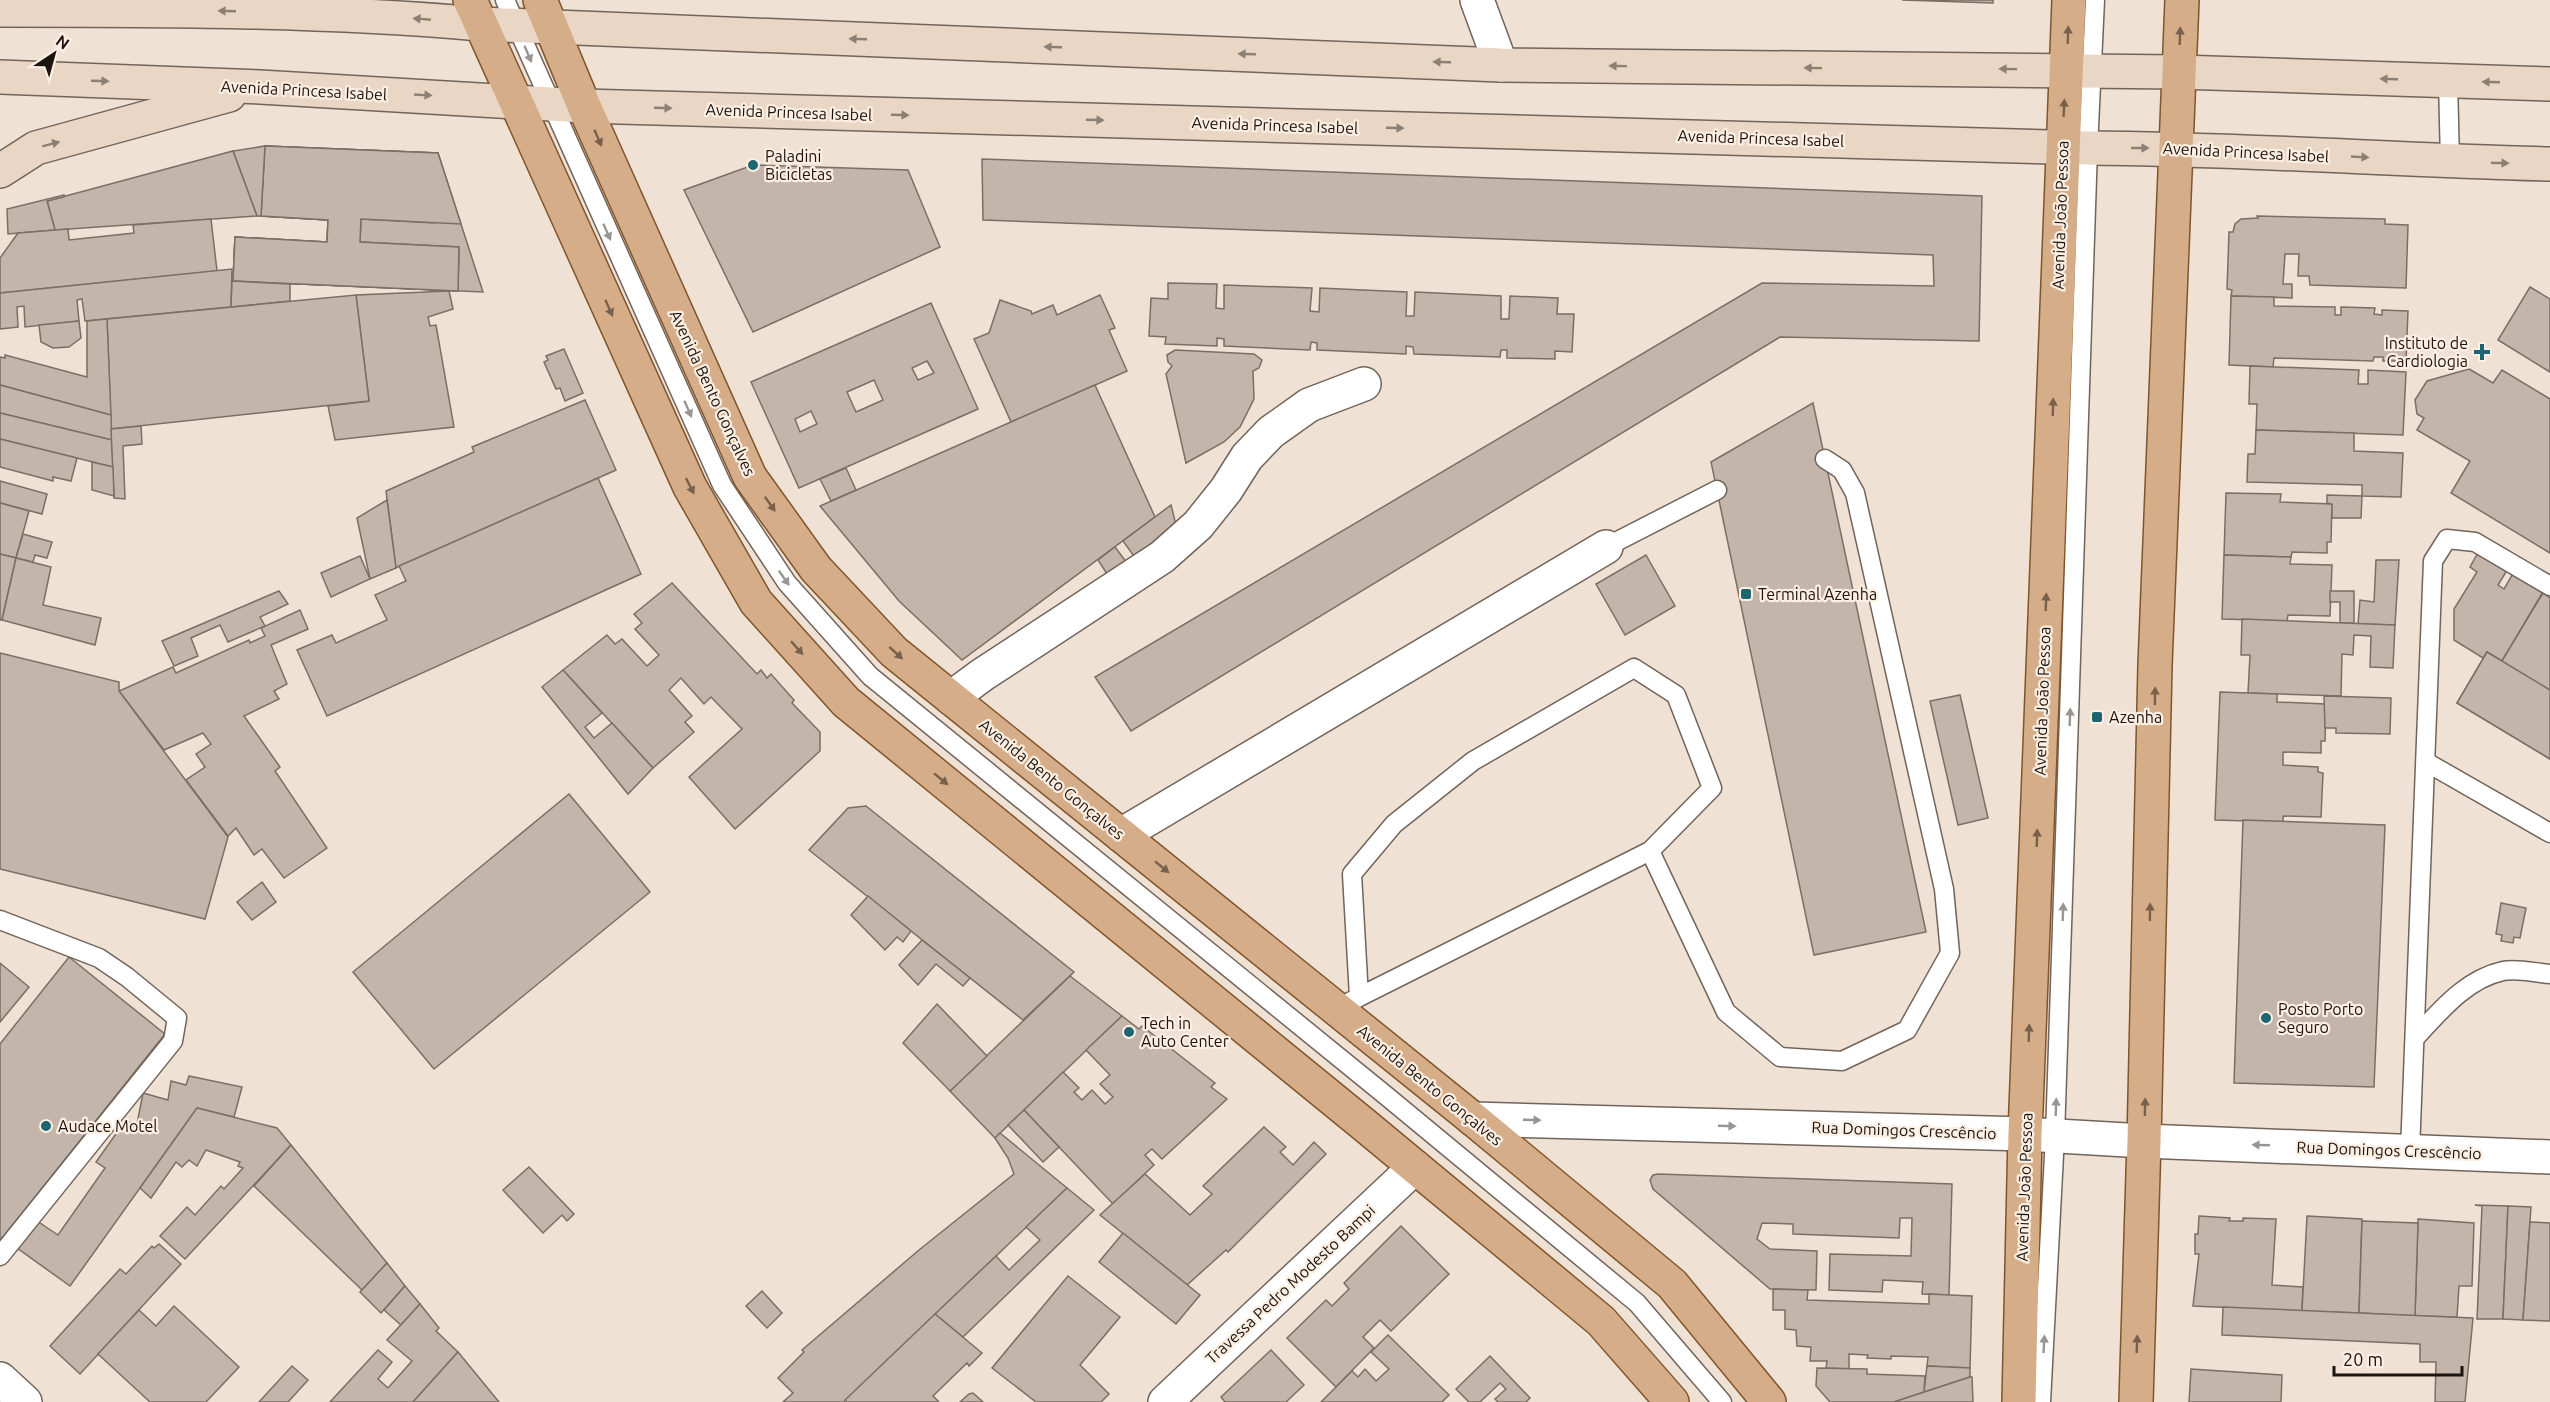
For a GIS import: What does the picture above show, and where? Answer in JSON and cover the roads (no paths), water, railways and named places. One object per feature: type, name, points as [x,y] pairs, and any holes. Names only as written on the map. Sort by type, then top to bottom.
[{"type":"main road","name":"Avenida João Pessoa","points":[[2019,1402],[2040,1135],[2079,71],[2069,0]]},
{"type":"main road","points":[[2136,1402],[2155,665],[2182,0]]},
{"type":"main road","points":[[0,10],[181,5],[401,17],[475,12],[545,13],[1501,65],[2179,72],[2550,84]]},
{"type":"main road","points":[[475,12],[690,487],[756,602],[846,702],[1601,1321],[1672,1402]]},
{"type":"main road","name":"Avenida Bento Gonçalves","points":[[545,13],[584,106],[750,477],[816,569],[894,652],[1121,835],[1348,1003],[1473,1119],[1672,1284],[1768,1402]]},
{"type":"main road","name":"Avenida Princesa Isabel","points":[[0,77],[260,87],[584,106],[2176,148],[2450,162],[2550,164]]},
{"type":"main road","points":[[0,171],[36,148],[260,87]]},
{"type":"street","points":[[1477,0],[1501,65]]},
{"type":"street","points":[[951,698],[982,675],[1162,557],[1198,525],[1226,490],[1247,457],[1271,432],[1309,405],[1364,384]]},
{"type":"street","points":[[1121,835],[1606,547]]},
{"type":"street","name":"Rua Domingos Crescêncio","points":[[1473,1119],[2040,1135],[2550,1158]]},
{"type":"street","name":"Travessa Pedro Modesto Bampi","points":[[1165,1402],[1415,1167]]},
{"type":"street","points":[[0,1379],[25,1402]]},
{"type":"lane","points":[[2079,71],[2095,0]]},
{"type":"lane","points":[[510,13],[722,485],[787,583],[870,676],[1366,1079],[1637,1303],[1722,1402]]},
{"type":"lane","points":[[2448,81],[2450,162]]},
{"type":"lane","points":[[1650,851],[1726,1012],[1780,1057],[1842,1061],[1907,1030],[1950,953],[1944,889],[1855,493],[1842,470],[1825,459]]},
{"type":"lane","points":[[1606,547],[1717,490]]},
{"type":"lane","points":[[2410,1151],[2433,561],[2447,539],[2475,542],[2550,586]]},
{"type":"lane","points":[[1634,668],[1676,695],[1712,788],[1650,851],[1348,1003],[1352,874],[1394,824],[1473,761],[1634,668]]},
{"type":"lane","points":[[2426,762],[2550,833]]},
{"type":"lane","points":[[0,920],[99,958],[127,976],[177,1018],[173,1041],[0,1256]]},
{"type":"lane","points":[[2415,1038],[2455,996],[2480,979],[2505,971],[2550,974]]},
{"type":"lane","points":[[2040,1135],[2041,1402]]},
{"type":"place","name":"Paladini Bicicletas","points":[[753,165]]},
{"type":"place","name":"Instituto de Cardiologia","points":[[2482,352]]},
{"type":"place","name":"Terminal Azenha","points":[[1746,594]]},
{"type":"place","name":"Azenha","points":[[2097,717]]},
{"type":"place","name":"Posto Porto Seguro","points":[[2266,1018]]},
{"type":"place","name":"Tech in Auto Center","points":[[1129,1032]]},
{"type":"place","name":"Audace Motel","points":[[46,1126]]}]
